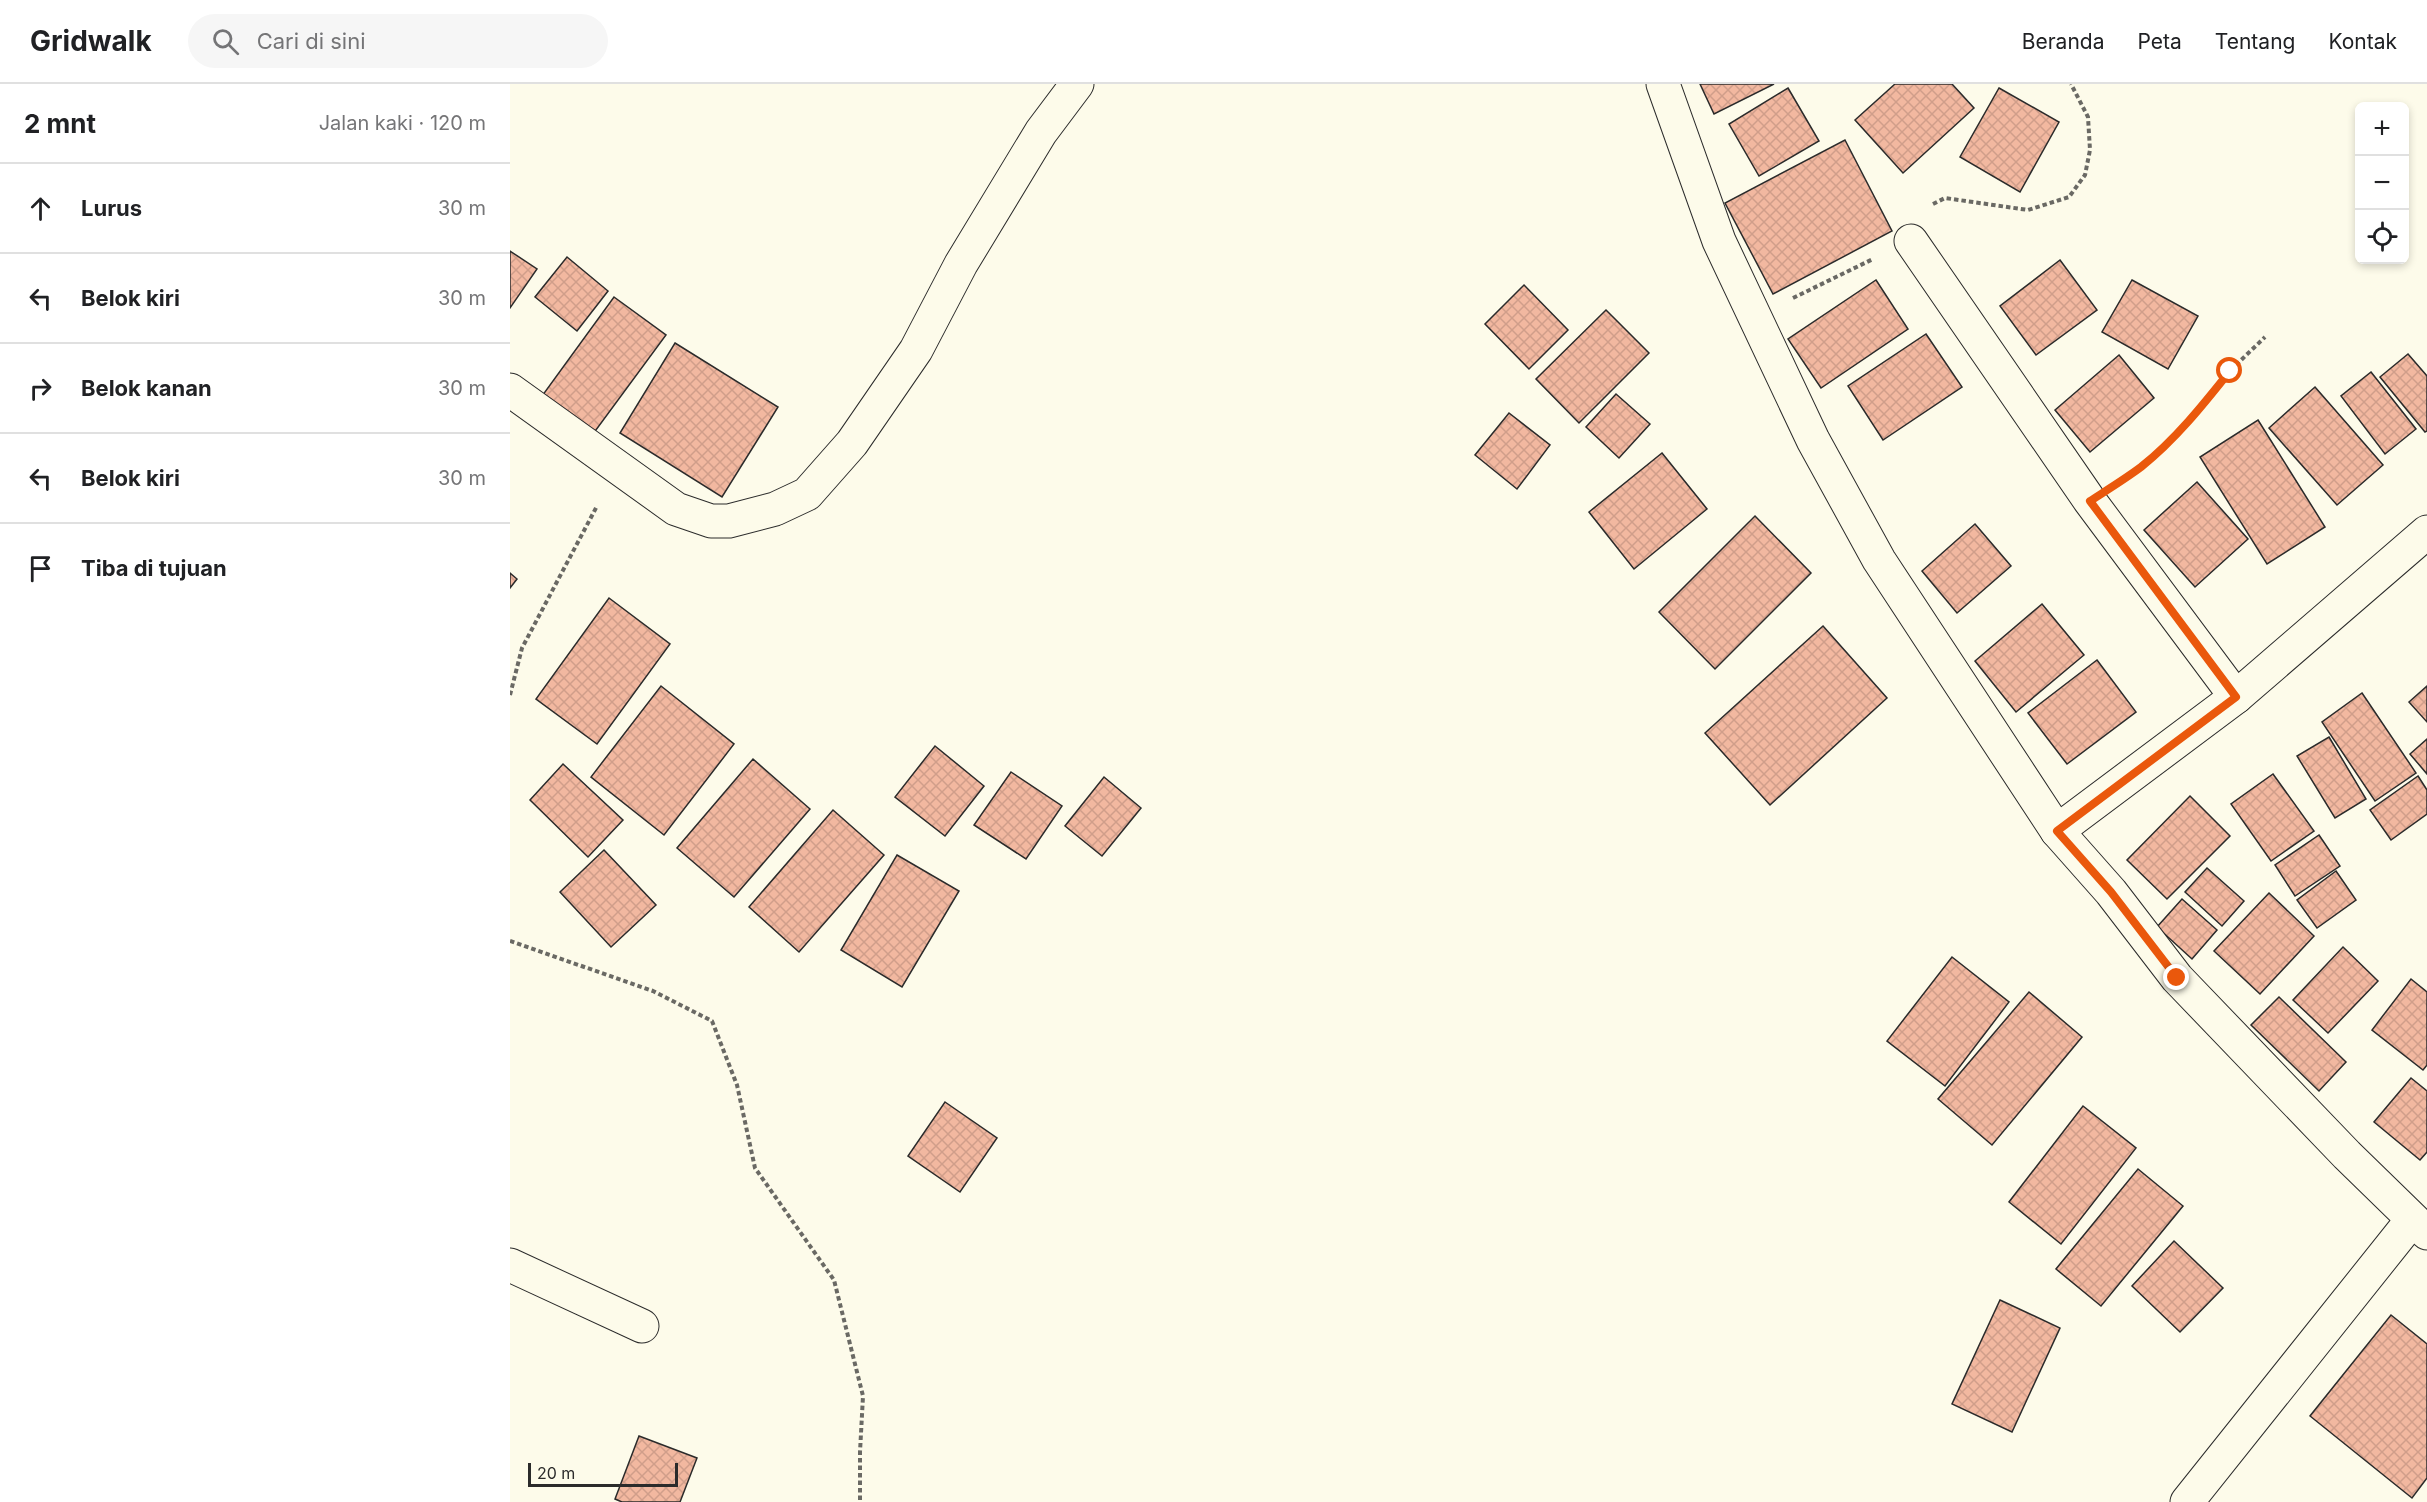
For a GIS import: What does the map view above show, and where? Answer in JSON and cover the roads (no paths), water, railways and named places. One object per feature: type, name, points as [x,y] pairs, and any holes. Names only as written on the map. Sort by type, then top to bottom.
[{"type":"street","points":[[510,390],[676,509],[711,521],[738,519],[807,495],[852,443],[916,350],[961,264],[1041,132],[1077,84]]},
{"type":"street","points":[[1663,84],[1719,241],[1813,440],[1879,561],[2057,831],[2111,892],[2177,978],[2419,1227],[2187,1502]]},
{"type":"street","points":[[1911,241],[2090,501],[2236,697]]},
{"type":"street","points":[[2057,831],[2236,697],[2427,532]]},
{"type":"street","points":[[510,1265],[642,1326]]}]
